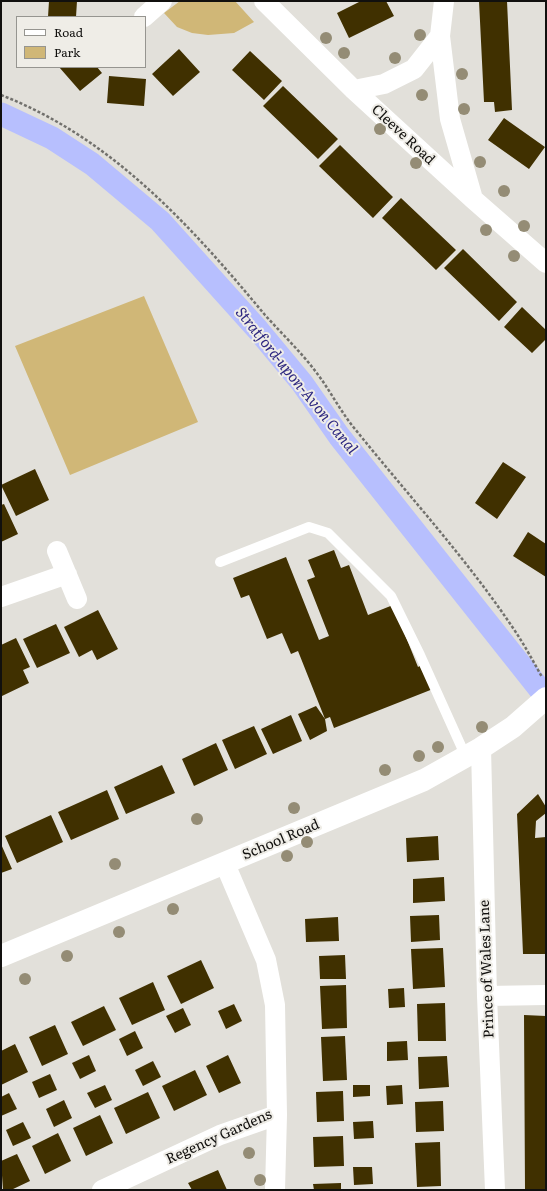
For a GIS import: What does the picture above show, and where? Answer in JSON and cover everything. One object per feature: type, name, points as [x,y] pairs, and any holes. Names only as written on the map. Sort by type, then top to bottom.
[{"type":"street","points":[[145,16],[162,1]]},
{"type":"street","name":"Cleeve Road","points":[[264,1],[354,90],[473,199],[546,263]]},
{"type":"street","points":[[444,1],[440,36],[450,119],[473,199]]},
{"type":"street","points":[[354,90],[384,84],[414,70],[440,36]]},
{"type":"street","points":[[57,551],[77,599]]},
{"type":"street","points":[[1,597],[67,574]]},
{"type":"street","name":"School Road","points":[[1,956],[424,780],[473,753],[513,726],[545,689]]},
{"type":"street","name":"Prince of Wales Lane","points":[[473,753],[487,996],[495,1190]]},
{"type":"street","name":"Regency Gardens","points":[[102,1190],[220,1135],[277,1115],[275,1006],[266,960],[225,864]]},
{"type":"street","points":[[487,996],[546,995]]},
{"type":"street","points":[[275,1190],[277,1115]]},
{"type":"lane","points":[[220,562],[309,527],[328,533],[391,596],[420,655],[473,753]]},
{"type":"path","points":[[1,95],[28,106],[62,125],[104,152],[137,178],[172,210],[221,262],[316,372],[353,427],[435,524],[513,628],[545,689]]},
{"type":"green space","points":[[180,1],[235,1],[254,22],[234,33],[208,35],[192,33],[177,27],[164,13]]},
{"type":"green space","points":[[144,296],[198,422],[70,475],[15,346]]},
{"type":"building","points":[[49,1],[77,1],[76,16],[48,16]]},
{"type":"building","points":[[361,1],[386,1],[394,16],[349,38],[337,13]]},
{"type":"building","points":[[479,1],[507,1],[512,110],[495,112],[494,102],[484,102]]},
{"type":"building","points":[[179,49],[200,72],[173,96],[152,74]]},
{"type":"building","points":[[250,51],[282,81],[264,100],[232,70]]},
{"type":"building","points":[[60,68],[98,68],[102,73],[80,91]]},
{"type":"building","points":[[109,76],[146,79],[144,106],[107,103]]},
{"type":"building","points":[[283,86],[338,139],[318,159],[263,106]]},
{"type":"building","points":[[504,118],[545,147],[529,169],[488,140]]},
{"type":"building","points":[[340,145],[393,197],[373,218],[319,166]]},
{"type":"building","points":[[401,198],[456,250],[436,270],[382,218]]},
{"type":"building","points":[[463,249],[517,302],[499,321],[444,268]]},
{"type":"building","points":[[522,307],[546,330],[546,339],[532,353],[504,327]]},
{"type":"building","points":[[503,462],[526,477],[497,519],[475,503]]},
{"type":"building","points":[[35,469],[49,500],[16,516],[1,485]]},
{"type":"building","points":[[4,504],[18,534],[1,542],[1,505]]},
{"type":"building","points":[[528,532],[546,544],[546,577],[513,556]]},
{"type":"building","points":[[334,550],[341,568],[349,565],[368,615],[393,605],[418,667],[423,664],[433,689],[334,728],[330,717],[325,719],[298,651],[291,654],[282,633],[267,639],[249,595],[241,598],[233,578],[286,557],[319,640],[329,636],[307,580],[315,577],[308,560]]},
{"type":"building","points":[[98,610],[118,649],[97,660],[92,650],[79,657],[64,627]]},
{"type":"building","points":[[56,624],[70,653],[37,668],[23,639]]},
{"type":"building","points":[[16,638],[30,667],[23,670],[29,683],[2,696],[1,645]]},
{"type":"building","points":[[316,706],[325,719],[327,731],[310,740],[298,714]]},
{"type":"building","points":[[291,715],[302,741],[273,754],[261,729]]},
{"type":"building","points":[[254,726],[267,754],[235,769],[222,740]]},
{"type":"building","points":[[216,743],[228,770],[194,786],[182,759]]},
{"type":"building","points":[[162,765],[175,793],[126,814],[114,787]]},
{"type":"building","points":[[107,790],[119,819],[71,840],[58,812]]},
{"type":"building","points":[[538,794],[546,807],[546,813],[536,821],[535,838],[546,837],[546,954],[523,954],[517,814]]},
{"type":"building","points":[[51,815],[63,842],[17,863],[5,836]]},
{"type":"building","points":[[438,836],[439,860],[407,862],[406,838]]},
{"type":"building","points":[[1,844],[12,869],[1,873]]},
{"type":"building","points":[[444,877],[445,901],[413,903],[413,879]]},
{"type":"building","points":[[439,915],[440,940],[411,942],[410,916]]},
{"type":"building","points":[[338,917],[339,941],[306,942],[305,919]]},
{"type":"building","points":[[443,948],[445,987],[413,989],[411,949]]},
{"type":"building","points":[[345,955],[346,979],[320,979],[319,956]]},
{"type":"building","points":[[201,960],[214,988],[181,1004],[167,976]]},
{"type":"building","points":[[153,982],[165,1010],[132,1025],[119,998]]},
{"type":"building","points":[[346,985],[347,1028],[322,1029],[320,986]]},
{"type":"building","points":[[404,988],[405,1007],[389,1008],[388,989]]},
{"type":"building","points":[[445,1003],[446,1041],[418,1041],[417,1004]]},
{"type":"building","points":[[234,1004],[242,1021],[226,1029],[218,1011]]},
{"type":"building","points":[[104,1006],[116,1030],[83,1046],[71,1022]]},
{"type":"building","points":[[183,1008],[191,1025],[175,1033],[166,1016]]},
{"type":"building","points":[[524,1015],[546,1016],[546,1190],[525,1190]]},
{"type":"building","points":[[55,1025],[68,1054],[42,1066],[29,1037]]},
{"type":"building","points":[[135,1031],[143,1048],[127,1056],[119,1039]]},
{"type":"building","points":[[345,1036],[347,1080],[323,1081],[321,1037]]},
{"type":"building","points":[[407,1041],[408,1060],[387,1061],[387,1042]]},
{"type":"building","points":[[15,1044],[28,1072],[1,1085],[1,1051]]},
{"type":"building","points":[[89,1055],[96,1071],[80,1079],[72,1063]]},
{"type":"building","points":[[228,1055],[241,1083],[219,1093],[206,1066]]},
{"type":"building","points":[[447,1056],[449,1087],[419,1089],[418,1057]]},
{"type":"building","points":[[153,1061],[161,1077],[143,1086],[135,1070]]},
{"type":"building","points":[[195,1070],[207,1095],[174,1111],[162,1086]]},
{"type":"building","points":[[50,1074],[57,1090],[39,1098],[32,1082]]},
{"type":"building","points":[[105,1085],[112,1100],[95,1108],[87,1093]]},
{"type":"building","points":[[353,1085],[370,1085],[370,1096],[353,1097]]},
{"type":"building","points":[[402,1085],[403,1104],[387,1105],[386,1086]]},
{"type":"building","points":[[343,1091],[344,1121],[317,1122],[316,1092]]},
{"type":"building","points":[[148,1092],[160,1118],[126,1134],[114,1108]]},
{"type":"building","points":[[9,1093],[17,1109],[1,1116],[1,1097]]},
{"type":"building","points":[[64,1100],[72,1118],[54,1127],[46,1109]]},
{"type":"building","points":[[443,1101],[444,1131],[416,1132],[415,1102]]},
{"type":"building","points":[[100,1115],[113,1143],[86,1156],[73,1128]]},
{"type":"building","points":[[373,1121],[374,1138],[354,1139],[353,1122]]},
{"type":"building","points":[[23,1122],[31,1138],[13,1146],[6,1130]]},
{"type":"building","points":[[58,1133],[71,1161],[45,1174],[32,1146]]},
{"type":"building","points":[[343,1136],[344,1166],[314,1167],[313,1137]]},
{"type":"building","points":[[440,1142],[441,1186],[417,1187],[415,1143]]},
{"type":"building","points":[[17,1154],[30,1181],[11,1190],[3,1190],[1,1161]]},
{"type":"building","points":[[353,1167],[372,1167],[373,1184],[354,1185]]},
{"type":"building","points":[[218,1170],[227,1190],[192,1190],[188,1183]]},
{"type":"building","points":[[341,1183],[341,1190],[314,1190],[313,1184]]},
{"type":"waterway","name":"Stratford-upon-Avon Canal","points":[[1,114],[52,138],[92,164],[160,221],[258,330],[302,383],[339,436],[546,697]]}]
